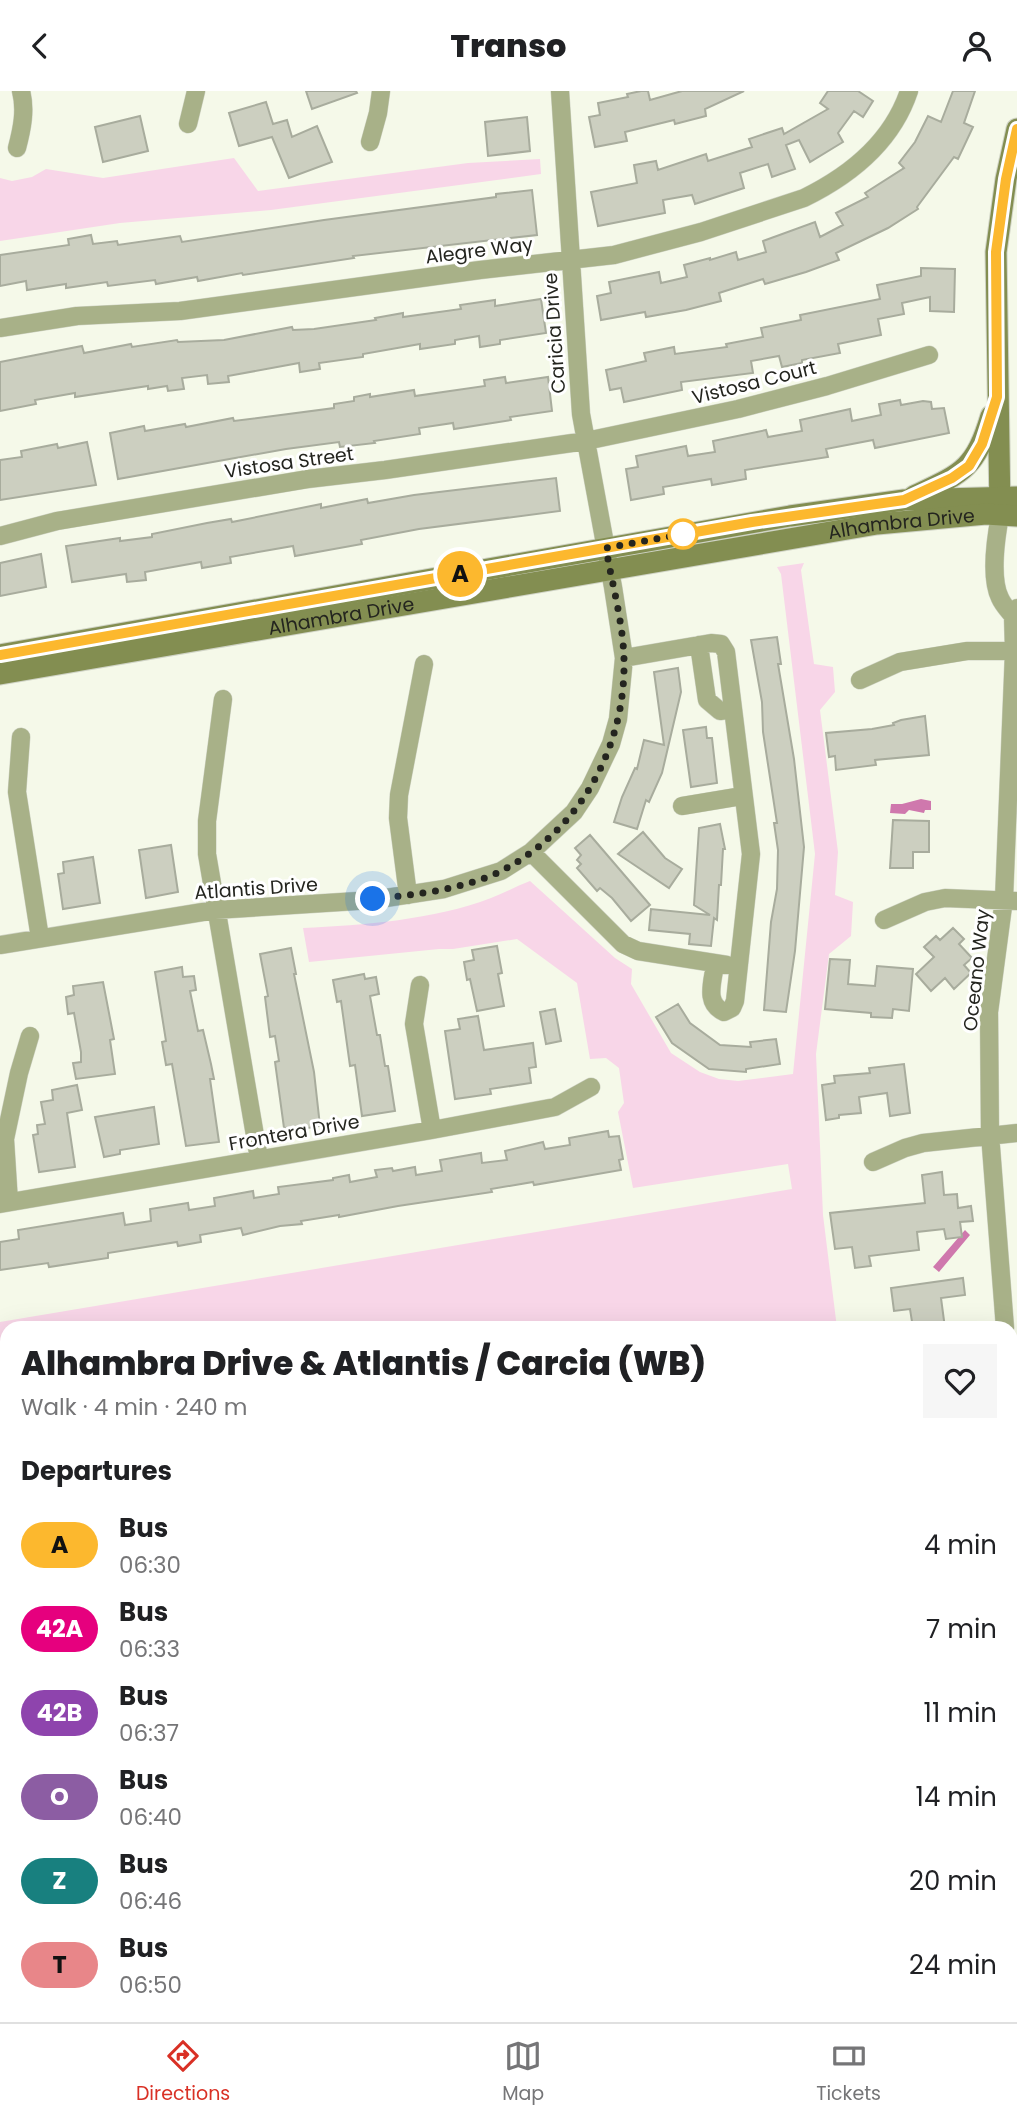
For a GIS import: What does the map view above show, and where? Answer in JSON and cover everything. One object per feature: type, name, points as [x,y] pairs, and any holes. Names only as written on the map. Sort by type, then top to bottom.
[{"type":"main road","points":[[1008,506],[997,397],[996,252],[1012,179],[1017,129]]},
{"type":"main road","points":[[904,500],[952,478],[969,466],[982,444],[997,397]]},
{"type":"main road","name":"Alhambra Drive","points":[[0,656],[783,517],[904,500],[1008,506]]},
{"type":"main road","name":"Alhambra Drive","points":[[0,674],[877,524],[980,515],[1008,506]]},
{"type":"street","points":[[17,148],[24,102],[21,91]]},
{"type":"street","points":[[188,124],[196,91]]},
{"type":"street","points":[[370,142],[381,91]]},
{"type":"street","name":"Caricia Drive","points":[[560,91],[581,414],[610,569]]},
{"type":"street","name":"Alegre Way","points":[[0,328],[78,316],[180,311],[480,270],[614,255],[701,232],[804,198],[827,187],[847,174],[878,145],[895,122],[909,91]]},
{"type":"street","name":"Vistosa Court","points":[[586,441],[738,409],[929,355]]},
{"type":"street","name":"Vistosa Street","points":[[0,535],[57,521],[308,479],[586,441]]},
{"type":"street","name":"Oceano Way","points":[[1004,1321],[990,1134],[989,1012],[1010,900],[1015,612],[1000,599],[996,588],[995,540],[1008,506]]},
{"type":"street","name":"Atlantis Drive","points":[[0,945],[215,909],[308,905],[408,895],[444,889],[501,871],[531,852],[574,812],[603,764],[618,719],[624,658],[610,569]]},
{"type":"street","points":[[624,658],[699,645],[721,644],[726,652],[751,854],[735,1000],[732,1008],[724,1012],[713,1004],[711,996],[715,964]]},
{"type":"street","points":[[699,645],[707,700],[720,711],[733,709]]},
{"type":"street","points":[[860,680],[901,662],[967,652],[1015,651]]},
{"type":"street","points":[[408,895],[398,818],[399,795],[424,664]]},
{"type":"street","points":[[223,699],[207,821],[207,854],[259,1160]]},
{"type":"street","points":[[21,737],[17,792],[40,938]]},
{"type":"street","points":[[681,806],[743,796]]},
{"type":"street","points":[[531,852],[623,944],[638,951],[737,966]]},
{"type":"street","points":[[884,920],[925,902],[945,898],[1010,900]]},
{"type":"street","points":[[420,985],[414,1024],[432,1130]]},
{"type":"street","points":[[4,1203],[5,1139],[30,1036]]},
{"type":"street","name":"Frontera Drive","points":[[4,1203],[555,1107],[591,1087]]},
{"type":"street","points":[[873,1163],[923,1143],[1017,1133]]},
{"type":"shaded area","points":[[234,158],[258,191],[468,163],[540,159],[541,174],[271,210],[120,223],[0,241],[0,178],[12,181],[32,177],[46,169],[103,178]]},
{"type":"shaded area","points":[[804,563],[801,570],[814,664],[833,667],[835,692],[820,710],[838,852],[835,895],[853,902],[851,936],[829,954],[816,1054],[823,1215],[836,1321],[6,1321],[792,1189],[788,1164],[633,1188],[618,1112],[624,1103],[619,1068],[606,1058],[590,1059],[577,983],[517,939],[453,949],[309,962],[303,928],[374,923],[446,912],[491,898],[530,881],[615,958],[632,969],[631,984],[671,1053],[700,1072],[719,1079],[738,1081],[793,1074],[815,854],[781,574],[777,567]]},
{"type":"shaded area","points":[[921,799],[931,801],[931,810],[925,810],[924,813],[909,810],[905,814],[890,813],[891,804]]},
{"type":"shaded area","points":[[965,1230],[970,1235],[939,1272],[933,1267]]},
{"type":"building","points":[[306,91],[356,91],[357,93],[312,109]]},
{"type":"building","points":[[648,91],[650,100],[682,91],[744,91],[705,109],[706,116],[675,124],[674,120],[625,132],[627,141],[595,147],[589,117],[600,115],[598,103],[628,97],[627,94]]},
{"type":"building","points":[[828,91],[858,91],[873,101],[863,117],[854,111],[838,133],[843,142],[810,162],[799,140],[786,145],[795,169],[772,177],[768,164],[740,173],[744,188],[695,204],[692,195],[663,200],[665,213],[598,226],[591,192],[637,183],[634,165],[656,161],[658,170],[706,154],[708,161],[752,147],[749,139],[782,128],[784,134],[828,109],[820,103]]},
{"type":"building","points":[[953,91],[975,91],[964,123],[973,127],[958,159],[954,157],[918,209],[888,228],[836,253],[839,260],[806,272],[765,284],[763,279],[719,293],[721,301],[686,310],[646,317],[645,312],[601,320],[597,296],[611,293],[609,282],[659,272],[661,283],[687,277],[684,265],[736,252],[738,260],[766,252],[763,241],[815,222],[820,237],[843,225],[836,213],[868,197],[865,193],[904,168],[899,163],[915,142],[928,116],[941,122]]},
{"type":"building","points":[[266,102],[273,124],[287,120],[292,137],[317,126],[332,162],[289,178],[272,137],[239,146],[229,113]]},
{"type":"building","points":[[140,116],[148,151],[103,162],[95,127]]},
{"type":"building","points":[[527,117],[530,151],[488,156],[485,122]]},
{"type":"building","points":[[532,190],[537,235],[353,256],[354,258],[198,281],[197,277],[156,284],[155,280],[108,286],[107,282],[27,290],[26,281],[0,286],[0,255],[69,245],[68,239],[91,235],[93,244],[117,241],[118,245],[180,236],[182,242]]},
{"type":"building","points":[[921,268],[955,269],[954,312],[930,311],[930,297],[902,303],[904,314],[878,319],[881,335],[838,344],[840,353],[802,360],[802,363],[782,367],[779,356],[751,361],[753,373],[681,382],[682,390],[624,402],[621,388],[610,390],[606,370],[646,361],[644,353],[674,347],[675,354],[727,347],[726,344],[763,337],[761,328],[801,320],[800,315],[880,299],[877,285],[921,276]]},
{"type":"building","points":[[541,299],[546,333],[500,340],[500,344],[480,347],[479,336],[455,340],[455,344],[420,349],[420,344],[363,354],[363,357],[319,363],[320,369],[300,372],[299,363],[228,376],[229,382],[208,384],[207,375],[182,378],[184,389],[168,391],[167,386],[148,389],[148,386],[75,397],[75,393],[35,400],[36,404],[0,411],[0,362],[82,346],[84,353],[131,344],[132,347],[177,340],[224,340],[292,327],[293,330],[314,329],[376,320],[375,318],[403,313],[403,317],[461,309],[460,305],[495,300],[495,306]]},
{"type":"building","points":[[505,377],[506,383],[548,377],[552,411],[454,429],[453,423],[419,428],[420,434],[374,441],[375,443],[340,447],[339,442],[286,449],[118,479],[110,433],[144,426],[145,431],[233,418],[234,421],[334,408],[334,404],[354,401],[354,397],[370,394],[370,397],[414,390],[415,396],[485,386],[484,380]]},
{"type":"building","points":[[900,400],[901,405],[923,401],[931,402],[932,409],[944,408],[949,433],[875,448],[873,440],[826,449],[828,457],[745,470],[746,479],[712,485],[711,479],[663,487],[664,494],[631,500],[626,469],[638,467],[636,456],[686,446],[688,456],[715,452],[713,441],[766,430],[768,437],[802,431],[800,420],[850,409],[852,421],[881,415],[879,404]]},
{"type":"building","points":[[87,442],[96,485],[0,500],[0,460],[22,457],[21,451]]},
{"type":"building","points":[[556,478],[560,511],[419,529],[361,540],[362,544],[295,556],[293,546],[230,557],[231,563],[202,568],[201,562],[145,572],[146,580],[127,582],[126,574],[72,582],[66,546],[120,538],[120,541],[152,537],[152,534],[207,523],[231,519],[232,522],[321,504],[321,508],[367,499],[368,503]]},
{"type":"building","points":[[41,554],[46,587],[0,596],[0,563]]},
{"type":"building","points":[[777,637],[781,664],[778,664],[794,759],[804,847],[795,951],[786,1012],[764,1010],[771,922],[777,889],[778,850],[774,823],[777,823],[763,732],[762,702],[751,640]]},
{"type":"building","points":[[678,668],[681,692],[662,773],[649,802],[646,800],[637,829],[614,822],[622,797],[635,768],[637,769],[644,740],[664,745],[654,672]]},
{"type":"building","points":[[925,716],[929,755],[875,760],[876,765],[836,770],[835,756],[829,757],[826,733],[872,729]]},
{"type":"building","points":[[706,727],[707,738],[712,738],[717,783],[691,787],[683,730]]},
{"type":"building","points":[[893,820],[929,821],[929,852],[913,852],[913,868],[890,868]]},
{"type":"building","points":[[720,824],[725,849],[717,920],[714,918],[711,946],[689,944],[690,934],[649,930],[651,909],[710,915],[694,905],[699,828]]},
{"type":"building","points":[[643,832],[665,858],[682,869],[669,888],[618,854]]},
{"type":"building","points":[[590,835],[650,905],[631,921],[612,898],[600,888],[597,891],[577,868],[581,864],[577,860],[581,855],[575,848]]},
{"type":"building","points":[[171,845],[178,892],[146,898],[139,850]]},
{"type":"building","points":[[93,857],[100,903],[63,909],[58,874],[64,873],[63,862]]},
{"type":"building","points":[[953,928],[964,939],[959,944],[972,958],[964,965],[971,973],[954,989],[945,978],[931,991],[916,974],[934,957],[924,947],[936,936],[940,940]]},
{"type":"building","points":[[497,946],[502,973],[498,974],[504,1006],[477,1011],[464,962],[474,960],[472,950]]},
{"type":"building","points":[[291,948],[314,1072],[320,1126],[295,1130],[295,1127],[284,1128],[275,1062],[279,1061],[275,1036],[270,1037],[265,997],[268,996],[260,954]]},
{"type":"building","points":[[830,959],[850,960],[848,984],[875,986],[877,966],[913,969],[909,1011],[893,1009],[892,1018],[871,1017],[871,1013],[825,1009]]},
{"type":"building","points":[[182,967],[183,977],[194,976],[196,990],[190,991],[198,1031],[203,1030],[214,1079],[210,1079],[219,1142],[186,1146],[172,1064],[166,1065],[162,1042],[166,1041],[155,972]]},
{"type":"building","points":[[364,974],[365,979],[376,977],[379,994],[370,996],[377,1035],[380,1035],[385,1066],[388,1066],[395,1111],[362,1116],[355,1065],[350,1066],[341,1001],[337,1002],[333,980]]},
{"type":"building","points":[[103,982],[114,1039],[110,1040],[115,1074],[76,1079],[73,1063],[81,1062],[81,1052],[74,1013],[68,1014],[66,997],[74,995],[73,986]]},
{"type":"building","points":[[678,1004],[690,1023],[720,1045],[751,1047],[750,1042],[776,1039],[780,1064],[746,1069],[746,1072],[709,1069],[672,1043],[656,1017]]},
{"type":"building","points":[[555,1009],[561,1041],[546,1044],[540,1012]]},
{"type":"building","points":[[478,1016],[484,1050],[533,1043],[536,1067],[529,1068],[531,1083],[490,1089],[491,1094],[455,1099],[445,1031],[460,1029],[458,1019]]},
{"type":"building","points":[[904,1064],[910,1113],[890,1116],[887,1093],[859,1097],[861,1113],[839,1115],[839,1118],[826,1120],[822,1085],[835,1083],[834,1076],[870,1073],[869,1068]]},
{"type":"building","points":[[77,1085],[82,1110],[67,1113],[75,1167],[39,1172],[33,1135],[38,1134],[37,1125],[45,1124],[41,1102],[53,1100],[52,1090]]},
{"type":"building","points":[[154,1107],[159,1144],[120,1150],[120,1154],[104,1157],[95,1117]]},
{"type":"building","points":[[608,1131],[609,1137],[619,1136],[623,1159],[619,1160],[621,1170],[301,1221],[302,1224],[243,1235],[241,1228],[200,1235],[201,1242],[178,1246],[177,1242],[108,1253],[108,1258],[49,1267],[48,1263],[0,1270],[0,1242],[19,1239],[18,1230],[123,1213],[125,1225],[151,1221],[150,1209],[188,1203],[189,1210],[215,1206],[214,1198],[253,1191],[254,1198],[279,1194],[278,1187],[333,1180],[349,1175],[350,1182],[377,1177],[375,1170],[392,1168],[393,1171],[415,1167],[416,1175],[442,1171],[440,1160],[481,1153],[482,1163],[507,1160],[505,1151],[543,1142],[545,1149],[570,1145],[569,1138]]},
{"type":"building","points":[[942,1172],[944,1195],[957,1194],[958,1208],[971,1206],[973,1221],[960,1222],[962,1237],[946,1239],[944,1229],[917,1232],[919,1250],[869,1256],[871,1266],[855,1268],[852,1247],[835,1249],[830,1213],[925,1203],[922,1175]]},
{"type":"building","points":[[963,1278],[965,1295],[941,1298],[944,1321],[912,1321],[910,1309],[894,1311],[891,1288]]},
{"type":"bus line","name":"A","points":[[0,655],[752,522],[904,500],[952,478],[969,466],[982,444],[997,397],[996,252],[1006,179],[1017,129]]},
{"type":"route","points":[[373,899],[444,889],[501,871],[531,852],[574,812],[590,788],[611,744],[622,688],[624,658],[606,548],[683,534]]}]
